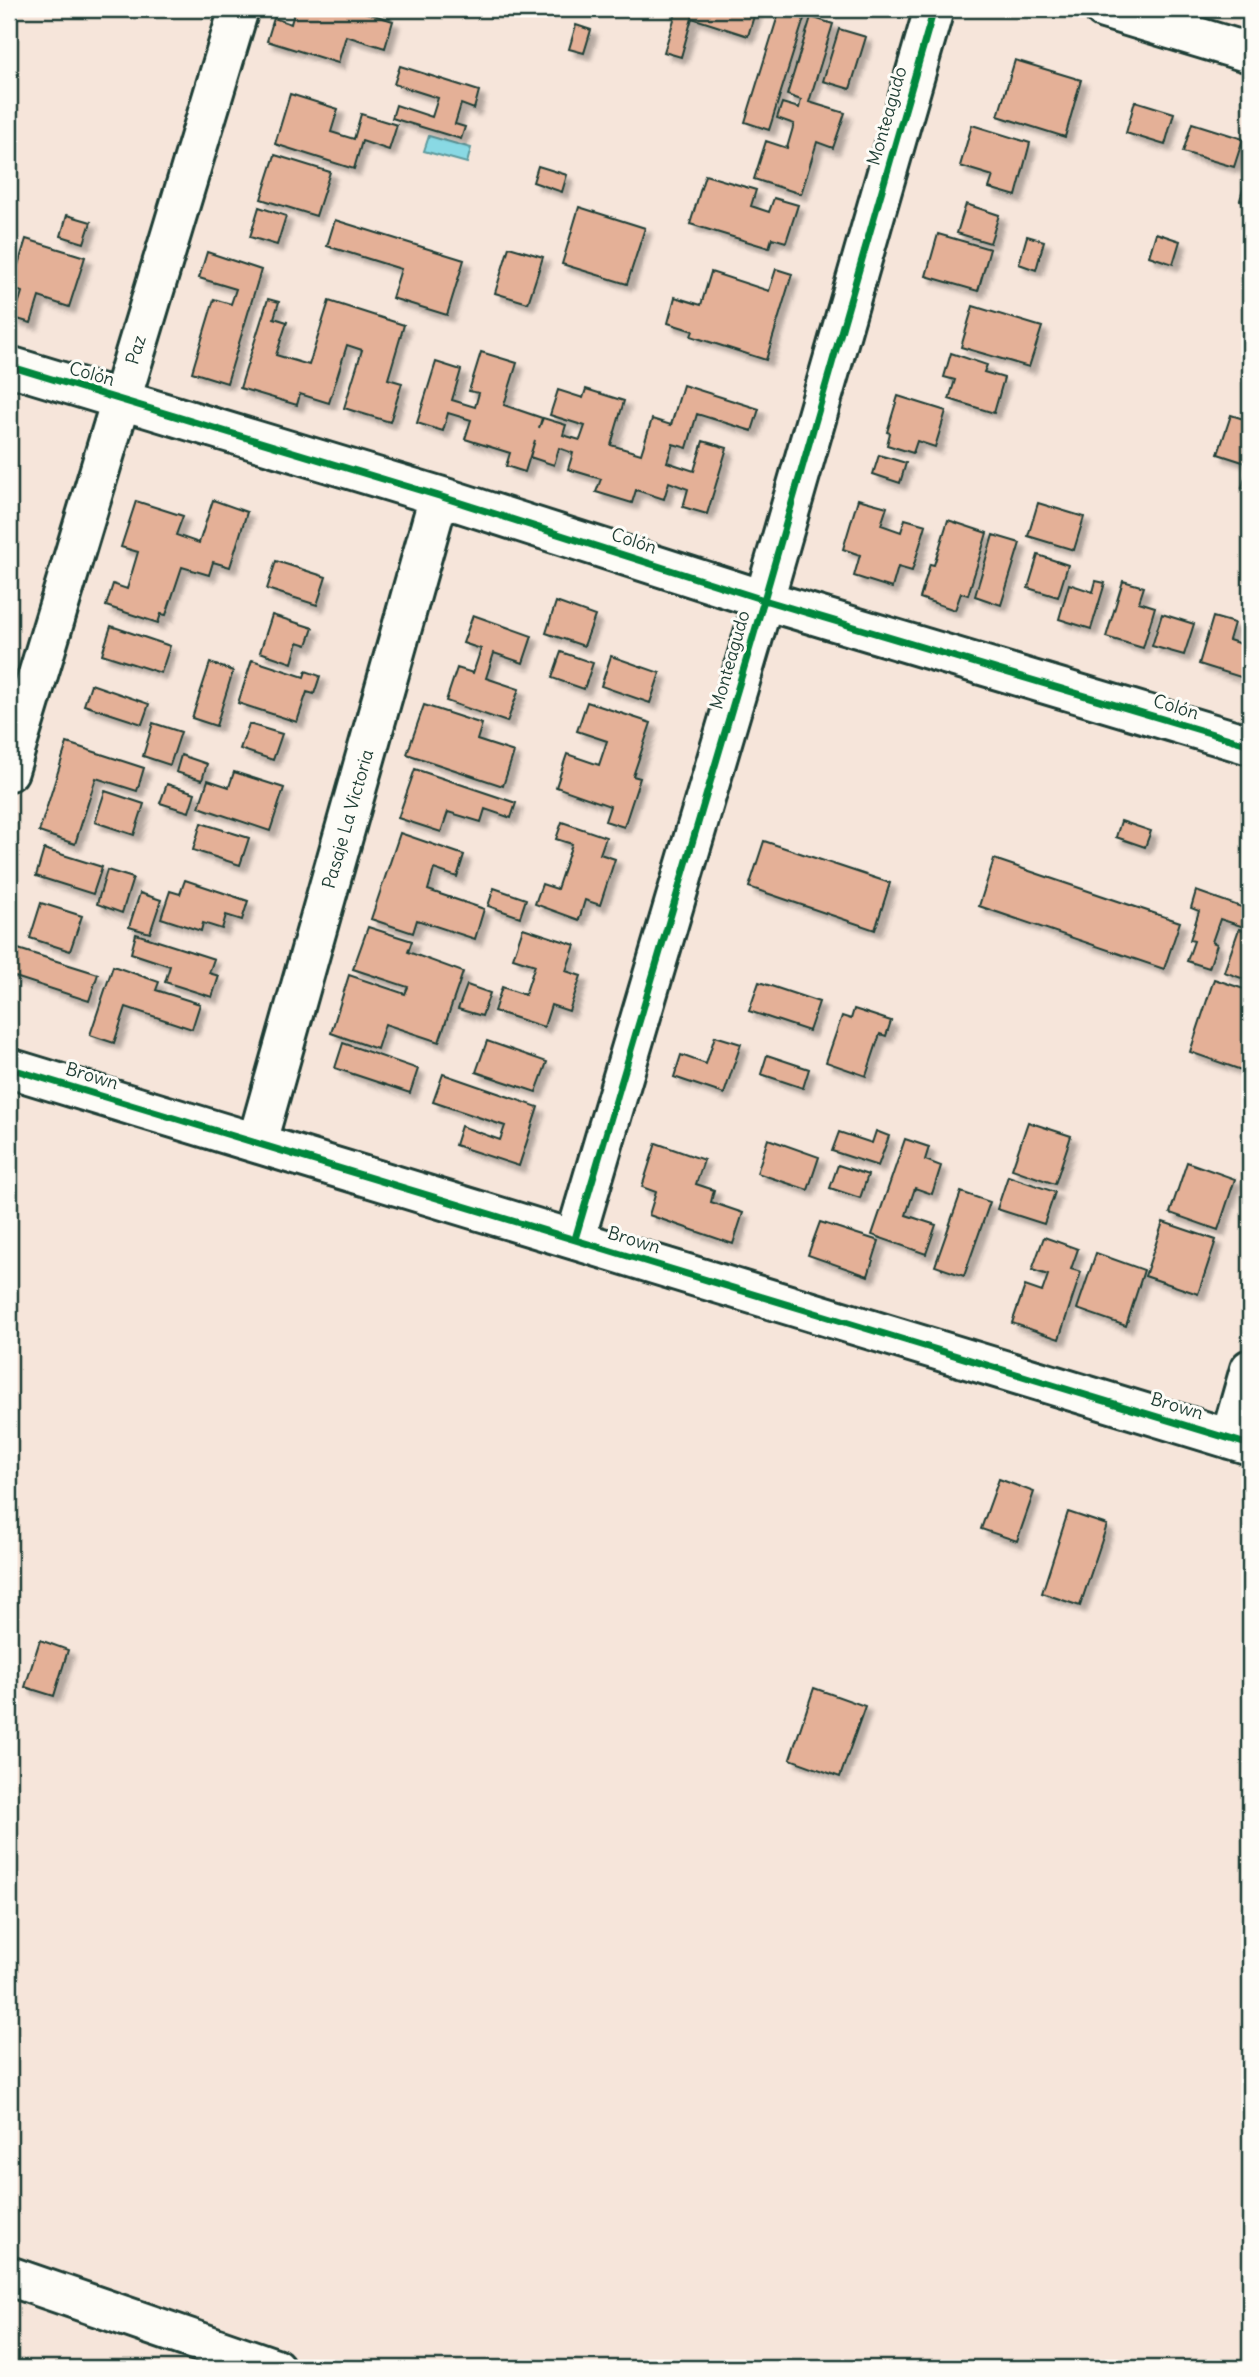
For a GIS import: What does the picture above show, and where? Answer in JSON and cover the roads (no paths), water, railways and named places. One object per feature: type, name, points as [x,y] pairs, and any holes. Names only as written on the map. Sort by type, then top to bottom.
[{"type":"street","name":"Paz","points":[[9,771],[239,9]]},
{"type":"street","name":"Monteagudo","points":[[575,1239],[764,600],[934,9]]},
{"type":"street","points":[[1104,9],[1250,53]]},
{"type":"street","name":"Colón","points":[[9,366],[439,496],[764,600],[1250,745]]},
{"type":"street","name":"Pasaje La Victoria","points":[[257,1142],[439,496]]},
{"type":"street","name":"Brown","points":[[9,1068],[1240,1442]]},
{"type":"street","points":[[1240,1442],[1250,1369]]},
{"type":"street","points":[[9,2276],[275,2368]]},
{"type":"water","points":[[429,136],[471,148],[467,163],[424,151]]}]
